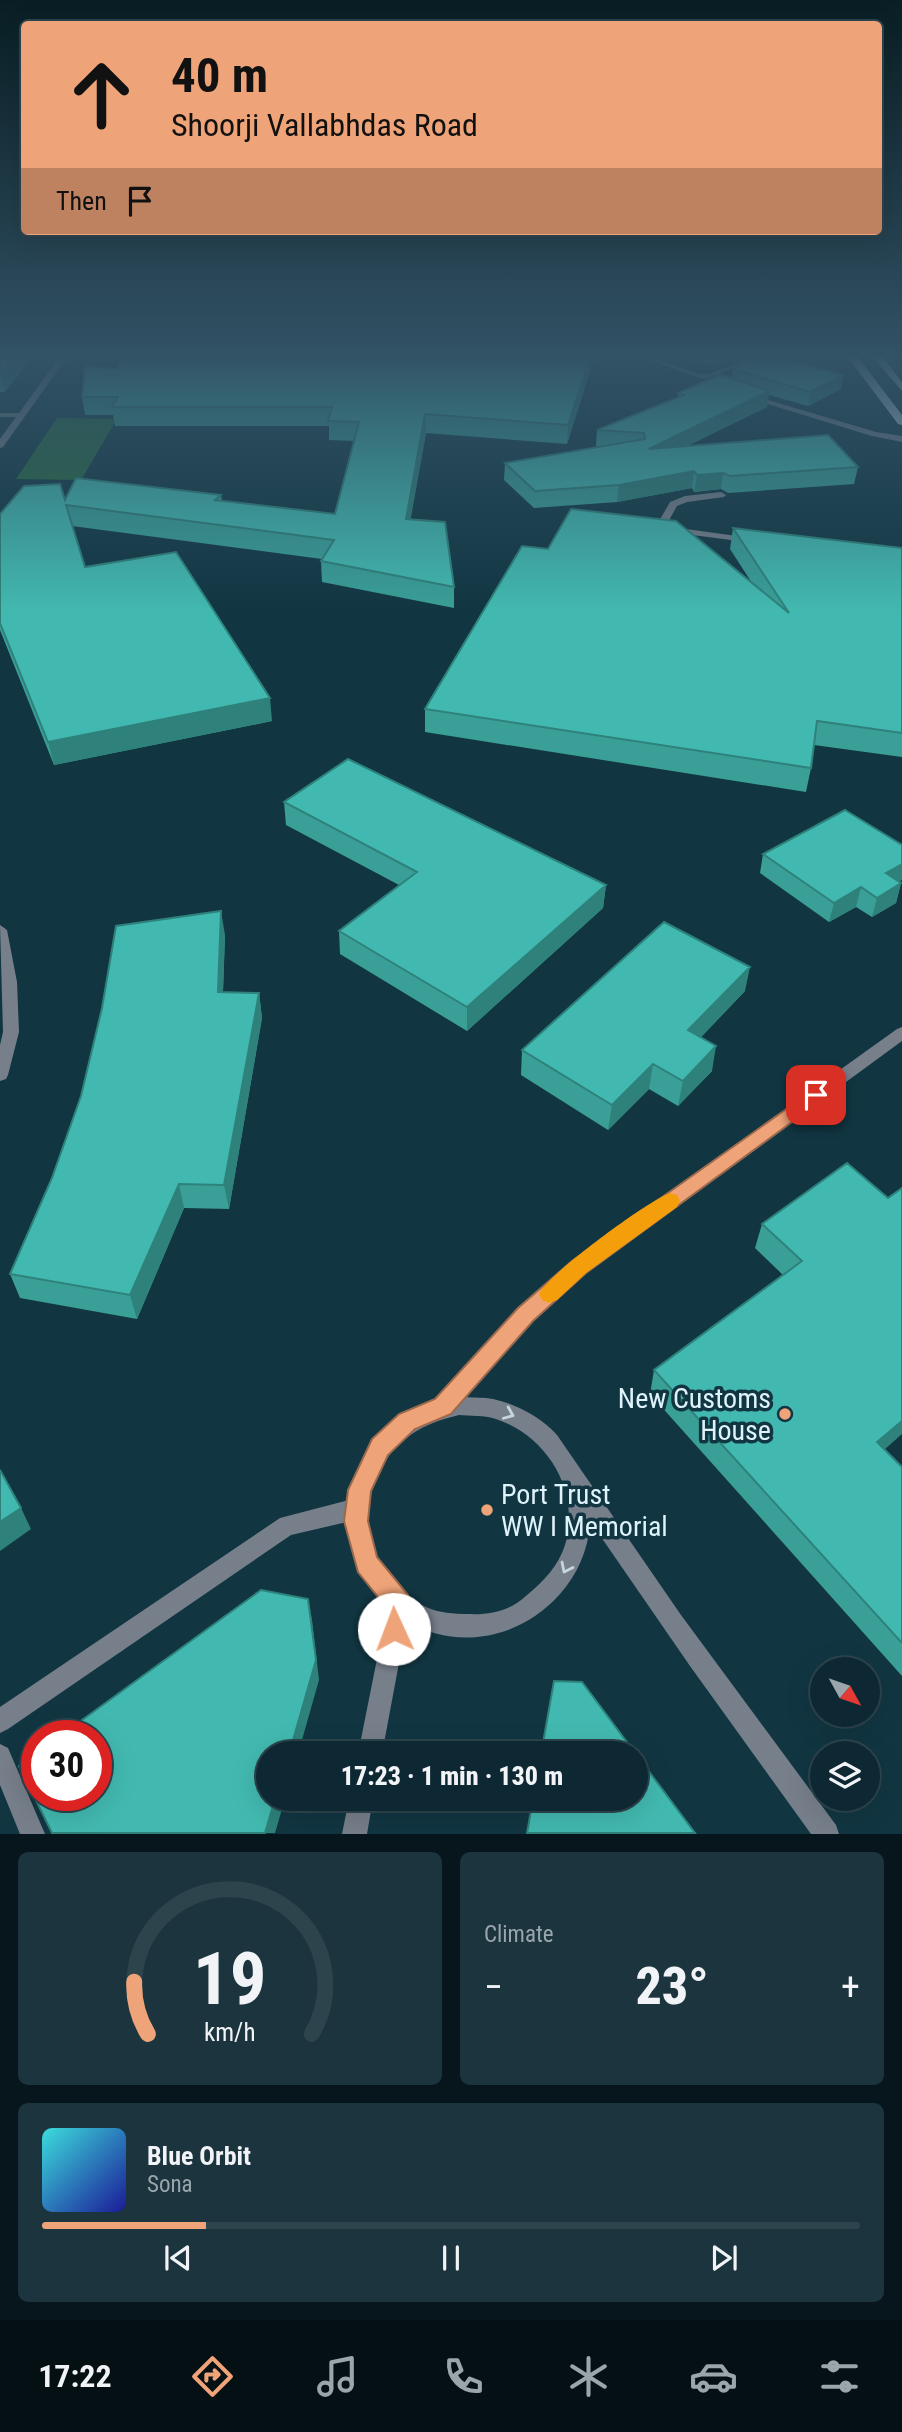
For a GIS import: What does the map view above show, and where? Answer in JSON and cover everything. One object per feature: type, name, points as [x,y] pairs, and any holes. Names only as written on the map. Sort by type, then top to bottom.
[{"type":"street","points":[[721,495],[685,499],[673,504],[663,523],[677,530],[762,542]]},
{"type":"street","points":[[0,930],[10,982],[11,1032],[0,1074]]},
{"type":"street","points":[[443,1407],[526,1314],[579,1267],[902,1033]]},
{"type":"street","points":[[573,1478],[579,1528],[568,1566],[557,1584],[521,1616],[479,1628],[428,1621],[399,1604],[366,1563],[356,1521],[359,1490],[380,1447],[407,1422],[443,1407],[492,1406],[530,1423],[552,1443],[693,1653],[827,1833]]},
{"type":"street","points":[[0,1720],[287,1525],[358,1509]]},
{"type":"street","points":[[373,1741],[399,1604]]},
{"type":"street","points":[[0,1756],[33,1833]]},
{"type":"street","points":[[355,1833],[359,1811]]},
{"type":"green space","points":[[41,442],[104,442],[81,480],[16,479]]},
{"type":"building","points":[[354,442],[420,442],[406,519],[445,522],[454,587],[321,561],[334,540],[66,505],[85,567],[176,552],[270,698],[48,742],[0,623],[0,514],[24,486],[60,484],[65,500],[76,478],[221,495],[215,500],[335,514]]},
{"type":"building","points":[[630,442],[664,442],[649,449],[744,442],[834,442],[858,467],[730,476],[723,473],[697,475],[694,471],[619,485],[535,491],[505,463]]},
{"type":"building","points":[[571,509],[676,521],[789,613],[733,528],[902,548],[902,733],[817,721],[811,768],[425,709],[522,546],[548,549]]},
{"type":"building","points":[[348,759],[606,885],[467,1007],[339,931],[417,872],[284,802]]},
{"type":"building","points":[[845,810],[902,845],[902,864],[886,873],[901,883],[877,898],[861,887],[834,903],[763,854]]},
{"type":"building","points":[[221,911],[218,992],[259,993],[224,1185],[179,1184],[130,1295],[10,1274],[52,1178],[81,1096],[102,1008],[116,926]]},
{"type":"building","points":[[664,922],[750,967],[688,1030],[716,1046],[683,1081],[653,1064],[612,1105],[522,1050]]},
{"type":"building","name":"New Customs House","points":[[847,1163],[888,1198],[902,1188],[902,1421],[877,1442],[902,1467],[902,1643],[654,1370],[802,1261],[762,1224]]},
{"type":"building","points":[[0,1470],[21,1508],[0,1522]]},
{"type":"building","points":[[261,1590],[308,1599],[316,1660],[293,1741],[256,1741],[256,1811],[271,1811],[265,1833],[52,1833],[41,1811],[112,1811],[112,1720],[82,1720]]},
{"type":"building","points":[[554,1681],[582,1682],[626,1741],[543,1741]]},
{"type":"building","points":[[648,1770],[695,1833],[527,1833],[531,1811],[648,1811]]},
{"type":"slow traffic","points":[[549,1294],[579,1267],[670,1201]]},
{"type":"place","name":"New Customs House","points":[[785,1414]]},
{"type":"place","name":"Port Trust WW I Memorial","points":[[487,1510]]},
{"type":"route","points":[[394,1629],[399,1604],[366,1563],[356,1521],[359,1490],[380,1447],[407,1422],[443,1407],[526,1314],[579,1267],[816,1095]]}]
